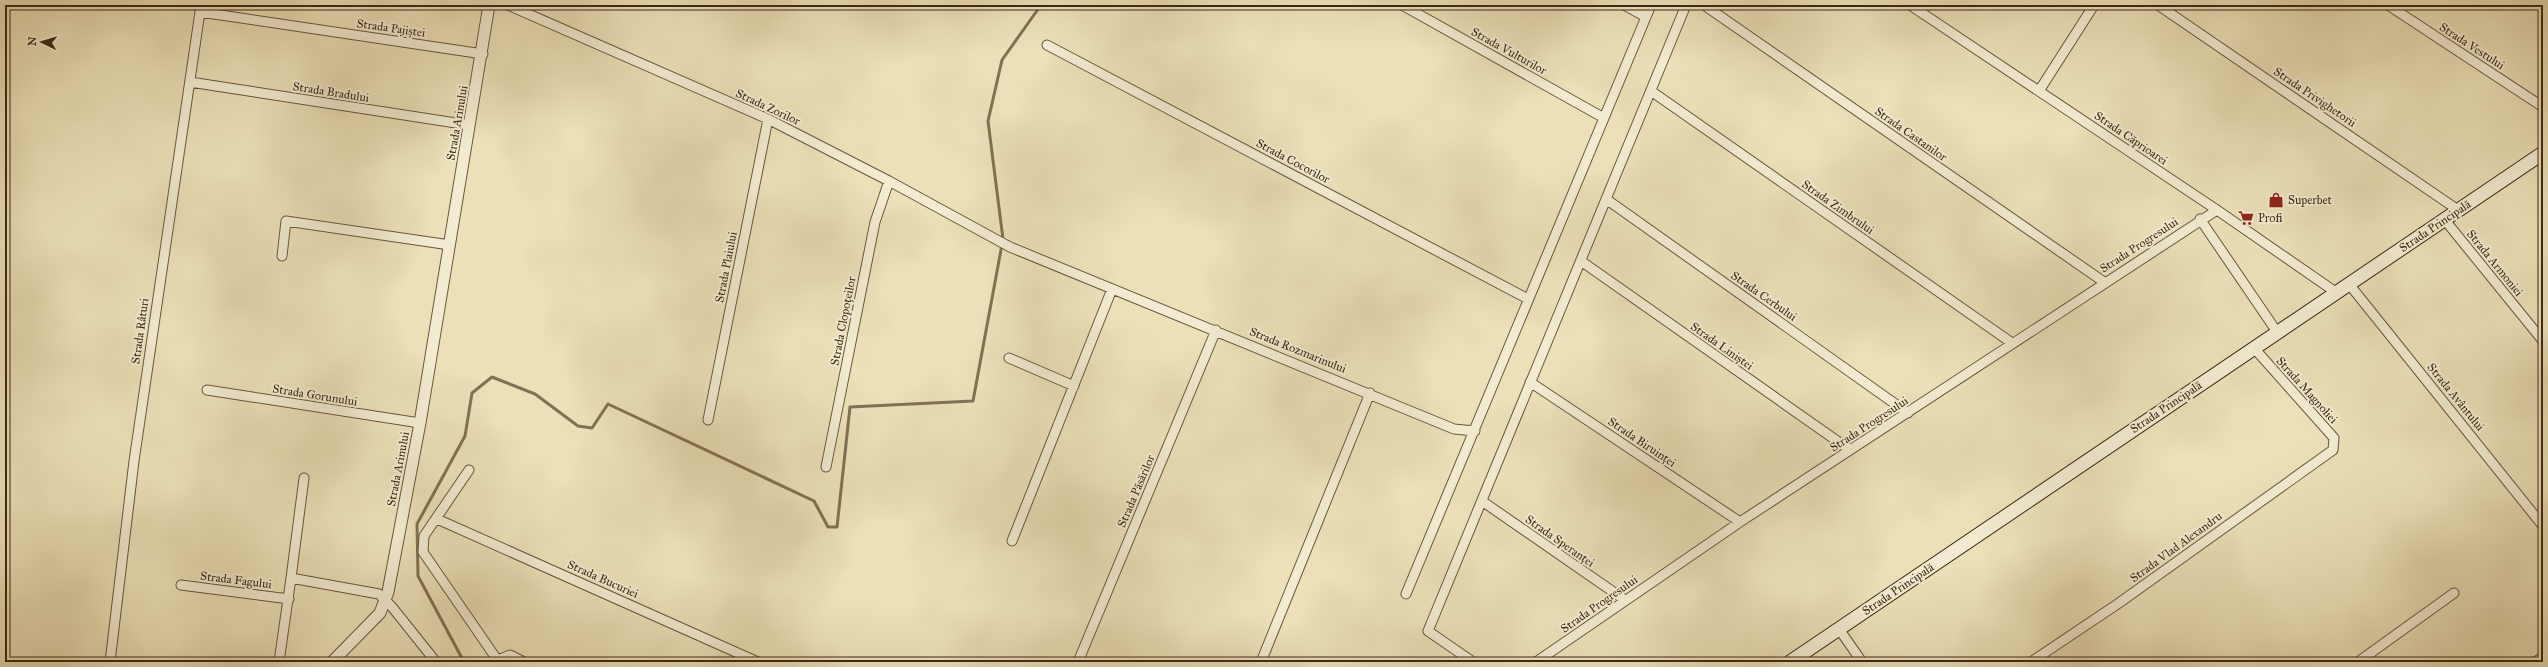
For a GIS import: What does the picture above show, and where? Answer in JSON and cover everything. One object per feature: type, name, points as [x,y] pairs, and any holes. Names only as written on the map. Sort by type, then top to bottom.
[{"type":"main road","name":"Strada Principală","points":[[1790,662],[2543,153]]},
{"type":"street","name":"Strada Arinului","points":[[332,662],[380,613],[386,600],[420,423],[469,125],[483,54],[489,5]]},
{"type":"street","name":"Strada Zorilor","points":[[508,5],[768,119],[889,181],[965,224],[1010,247]]},
{"type":"street","name":"Strada Vulturilor","points":[[1402,5],[1604,118]]},
{"type":"street","points":[[1624,5],[1646,17]]},
{"type":"street","points":[[1406,594],[1651,5]]},
{"type":"street","points":[[1473,662],[1428,631],[1686,5]]},
{"type":"street","name":"Strada Castanilor","points":[[1704,5],[2104,282]]},
{"type":"street","name":"Strada Căprioarei","points":[[1910,5],[2217,210],[2337,293]]},
{"type":"street","points":[[2039,91],[2094,5]]},
{"type":"street","name":"Strada Privighetorii","points":[[2158,5],[2458,210]]},
{"type":"street","name":"Strada Vestului","points":[[2388,5],[2543,107]]},
{"type":"street","name":"Strada Pajiștei","points":[[201,9],[483,54]]},
{"type":"street","name":"Strada Râturi","points":[[110,662],[134,461],[201,9]]},
{"type":"street","name":"Strada Cocorilor","points":[[1047,45],[1528,299]]},
{"type":"street","name":"Strada Bradului","points":[[190,82],[469,125]]},
{"type":"street","name":"Strada Zimbrului","points":[[1651,90],[2012,343]]},
{"type":"street","name":"Strada Plaiului","points":[[708,420],[768,119]]},
{"type":"street","name":"Strada Clopoțeilor","points":[[826,467],[875,222],[889,181]]},
{"type":"street","name":"Strada Cerbului","points":[[1606,199],[1908,413]]},
{"type":"street","name":"Strada Progresului","points":[[1536,662],[1624,600],[1740,522],[1908,413],[2200,219],[2217,210]]},
{"type":"street","points":[[2200,219],[2277,332]]},
{"type":"street","name":"Strada Armoniei","points":[[2444,219],[2543,341]]},
{"type":"street","points":[[282,256],[286,221],[450,245]]},
{"type":"street","name":"Strada Rozmarinului","points":[[1010,247],[1370,393],[1454,429],[1475,430]]},
{"type":"street","name":"Strada Liniștei","points":[[1580,261],[1850,450]]},
{"type":"street","name":"Strada Avântului","points":[[2349,284],[2543,526]]},
{"type":"street","points":[[1012,541],[1112,289]]},
{"type":"street","name":"Strada Păsărilor","points":[[1078,662],[1216,330]]},
{"type":"street","name":"Strada Magnoliei","points":[[2254,348],[2334,438],[2336,444],[2333,450]]},
{"type":"street","points":[[1008,358],[1074,386]]},
{"type":"street","name":"Strada Biruinței","points":[[1530,382],[1740,522]]},
{"type":"street","name":"Strada Gorunului","points":[[207,390],[420,423]]},
{"type":"street","points":[[1260,662],[1370,393]]},
{"type":"street","name":"Strada Vlad Alexandru","points":[[2031,662],[2119,603],[2333,450]]},
{"type":"street","points":[[469,470],[438,519],[424,536],[423,552],[495,661],[510,655],[524,662]]},
{"type":"street","points":[[279,662],[289,599],[304,478]]},
{"type":"street","name":"Strada Speranței","points":[[1482,501],[1624,600]]},
{"type":"street","name":"Strada Bucuriei","points":[[438,519],[758,662]]},
{"type":"street","points":[[291,578],[373,592],[386,600],[436,662]]},
{"type":"street","name":"Strada Fagului","points":[[181,585],[289,599]]},
{"type":"street","points":[[2358,662],[2454,593]]},
{"type":"street","points":[[1840,629],[1862,662]]},
{"type":"street","points":[[2535,662],[2543,657]]},
{"type":"waterway","points":[[464,662],[418,576],[417,524],[465,436],[472,393],[492,377],[535,394],[578,426],[592,428],[608,404],[814,501],[828,527],[837,527],[850,407],[973,401],[1003,239],[988,121],[1002,60],[1041,5]]},
{"type":"place","name":"Superbet","points":[[2276,200]]},
{"type":"place","name":"Profi","points":[[2246,218]]}]
